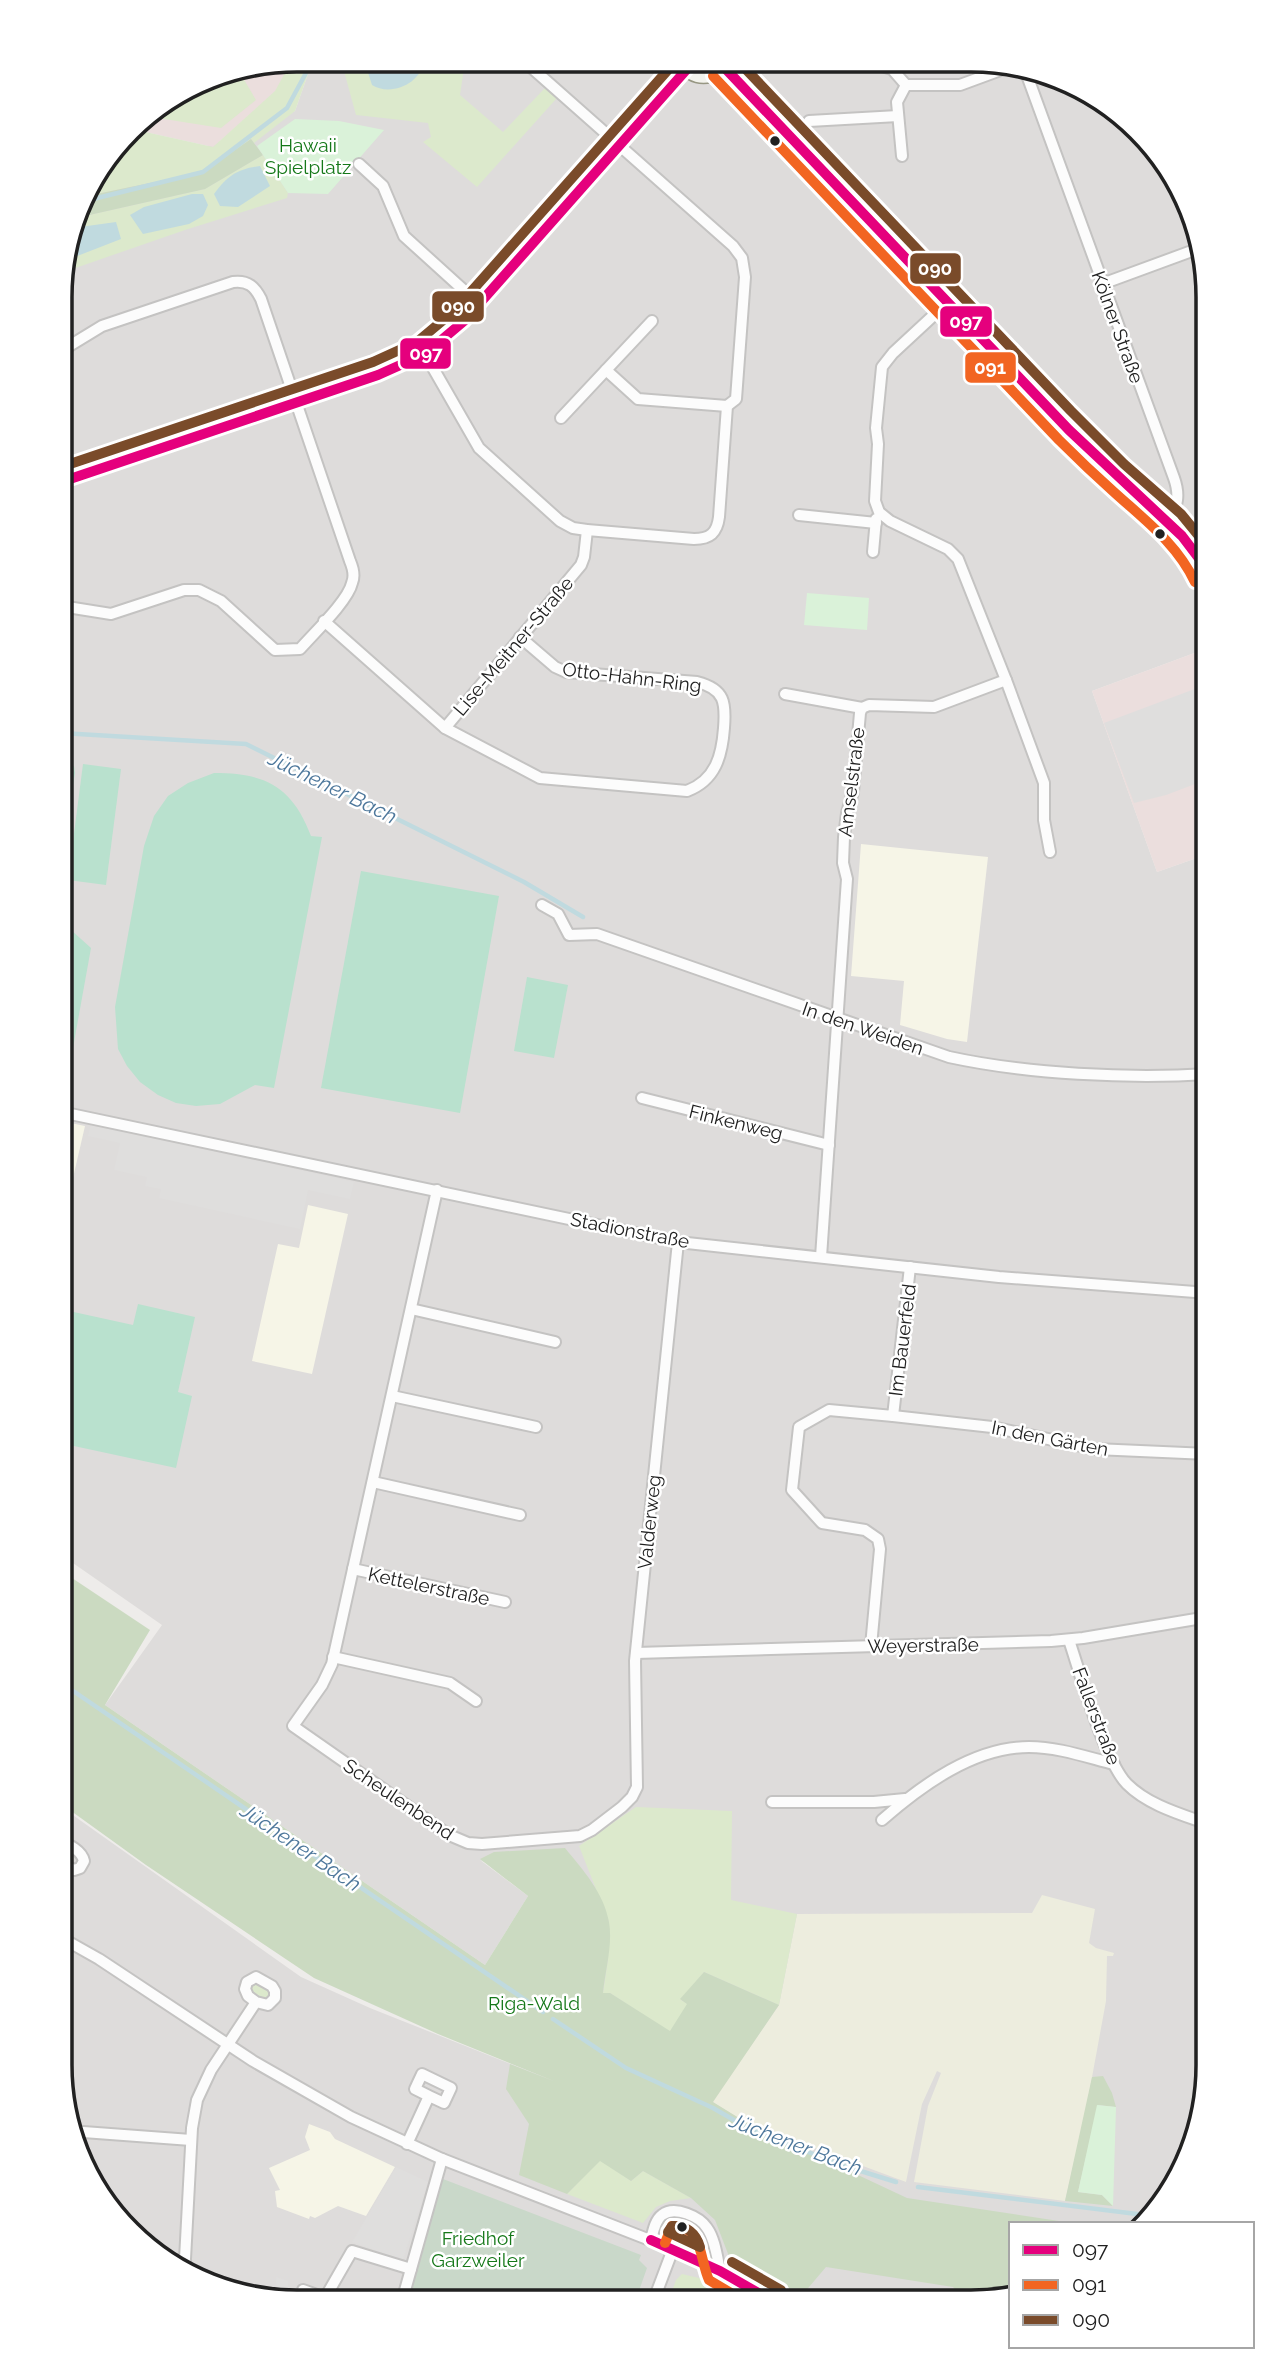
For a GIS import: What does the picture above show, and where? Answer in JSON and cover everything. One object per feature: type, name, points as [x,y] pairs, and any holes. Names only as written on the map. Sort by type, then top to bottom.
[{"type":"main road","points":[[697,72],[702,75],[714,72]]},
{"type":"main road","points":[[732,72],[1080,441],[1168,521],[1189,542],[1196,555]]},
{"type":"street","points":[[425,354],[483,453],[560,521],[573,528],[587,530],[694,539],[704,539],[712,535],[719,517],[727,407],[736,399],[745,277],[742,258],[733,246],[537,72]]},
{"type":"street","points":[[72,478],[377,375],[425,354],[456,329],[480,304],[620,145],[679,72]]},
{"type":"street","points":[[895,72],[906,85],[960,85],[992,73]]},
{"type":"street","name":"Kölner Straße","points":[[1029,80],[1178,488],[1177,507],[1168,521]]},
{"type":"street","points":[[902,156],[897,102],[906,85]]},
{"type":"street","points":[[809,121],[898,116]]},
{"type":"street","points":[[359,164],[383,186],[404,236],[480,304]]},
{"type":"street","points":[[1102,284],[1191,251]]},
{"type":"street","points":[[72,344],[102,326],[233,282],[244,282],[254,288],[261,299],[353,571],[350,590],[300,649],[275,650],[217,598],[199,590],[184,590],[111,614],[72,608]]},
{"type":"street","points":[[948,302],[894,353],[882,368],[876,428],[878,446],[875,501],[878,509],[890,521],[947,549],[958,559],[1044,783],[1044,820],[1050,852]]},
{"type":"street","points":[[561,418],[652,321]]},
{"type":"street","points":[[606,370],[638,399],[727,407]]},
{"type":"street","points":[[873,552],[878,509]]},
{"type":"street","points":[[800,514],[876,523]]},
{"type":"street","name":"Lise-Meitner-Straße","points":[[324,621],[444,727],[581,565],[587,530]]},
{"type":"street","name":"Otto-Hahn-Ring","points":[[444,727],[532,775],[556,781],[682,791],[693,788],[718,763],[722,750],[725,709],[722,697],[712,688],[697,682],[566,672],[555,667],[520,637]]},
{"type":"street","name":"Amselstraße","points":[[821,1257],[847,879],[843,863],[859,720],[863,708],[874,705],[931,708],[1006,680]]},
{"type":"street","points":[[785,694],[863,708]]},
{"type":"street","name":"In den Weiden","points":[[542,905],[558,914],[569,935],[597,934],[926,1051],[993,1065],[1095,1073],[1196,1074]]},
{"type":"street","name":"Finkenweg","points":[[642,1098],[829,1145]]},
{"type":"street","name":"Stadionstraße","points":[[72,1114],[678,1242],[1044,1281],[1196,1292]]},
{"type":"street","name":"Kettelerstraße","points":[[293,1726],[322,1685],[333,1657],[438,1190]]},
{"type":"street","name":"Valderweg","points":[[629,1801],[636,1790],[637,1781],[635,1653],[678,1242]]},
{"type":"street","name":"Im Bauerfeld","points":[[871,1646],[880,1549],[878,1539],[865,1530],[822,1523],[792,1490],[799,1427],[829,1410],[893,1416],[910,1267]]},
{"type":"street","points":[[411,1309],[555,1342]]},
{"type":"street","points":[[392,1396],[537,1427]]},
{"type":"street","name":"In den Gärten","points":[[893,1416],[992,1427],[1095,1449],[1196,1453]]},
{"type":"street","points":[[373,1482],[520,1515]]},
{"type":"street","name":"Kettelerstraße","points":[[353,1569],[505,1602]]},
{"type":"street","name":"Weyerstraße","points":[[635,1653],[1069,1640],[1196,1619]]},
{"type":"street","name":"Fallerstraße","points":[[1069,1640],[1114,1764],[1127,1784],[1173,1811],[1196,1820]]},
{"type":"street","points":[[333,1657],[450,1683],[477,1701]]},
{"type":"street","name":"Scheulenbend","points":[[293,1726],[449,1835],[468,1843],[496,1844],[573,1838],[592,1829],[629,1801]]},
{"type":"street","points":[[882,1820],[908,1798],[959,1766],[1014,1748],[1057,1750],[1114,1764]]},
{"type":"street","points":[[772,1802],[874,1802],[908,1798]]},
{"type":"street","points":[[72,1848],[81,1854],[84,1861],[77,1869],[72,1869]]},
{"type":"street","points":[[72,1944],[227,2045],[329,2106],[442,2159],[673,2249],[753,2290]]},
{"type":"street","points":[[185,2259],[194,2111],[200,2091],[256,2002]]},
{"type":"street","points":[[407,2144],[429,2096]]},
{"type":"street","points":[[82,2132],[191,2140]]},
{"type":"street","points":[[405,2290],[442,2159]]},
{"type":"street","points":[[651,2240],[657,2221],[665,2213],[680,2212],[695,2217],[709,2231],[720,2271]]},
{"type":"street","points":[[658,2290],[673,2249]]},
{"type":"street","points":[[330,2290],[352,2251],[411,2269]]},
{"type":"shaded area","points":[[309,72],[1001,74],[1044,84],[1071,95],[1120,128],[1158,172],[1173,197],[1184,224],[1192,253],[1196,297],[1196,652],[1092,691],[1157,872],[1196,858],[1196,2080],[1184,2138],[1173,2165],[1150,2202],[1132,2222],[1009,2222],[1009,2287],[986,2290],[297,2290],[238,2283],[184,2260],[160,2244],[138,2224],[118,2202],[95,2165],[79,2124],[72,2065],[72,1815],[301,1977],[370,2008],[571,2088],[609,1922],[480,1860],[528,1896],[485,1965],[105,1705],[162,1625],[72,1562],[74,267],[79,238],[99,190],[295,111]]},
{"type":"shaded area","points":[[287,73],[275,93],[213,147],[144,132],[184,102],[211,89],[238,79]]},
{"type":"shaded area","points":[[1196,652],[1196,858],[1157,872],[1092,691]]},
{"type":"shaded area","points":[[1196,688],[1196,784],[1134,803],[1104,723]]},
{"type":"shaded area","points":[[861,844],[988,857],[967,1042],[900,1025],[904,981],[851,976]]},
{"type":"shaded area","points":[[72,1123],[85,1126],[72,1182]]},
{"type":"shaded area","points":[[91,1124],[354,1182],[350,1199],[308,1190],[300,1229],[159,1198],[161,1189],[145,1186],[147,1177],[114,1170],[120,1143],[88,1136]]},
{"type":"shaded area","points":[[308,1205],[348,1214],[312,1374],[252,1361],[278,1244],[299,1248]]},
{"type":"shaded area","points":[[1042,1895],[1095,1909],[1089,1943],[1114,1953],[1113,1956],[1107,1956],[1106,2001],[1086,2110],[1065,2201],[914,2182],[928,2106],[941,2073],[937,2071],[922,2104],[906,2182],[747,2123],[712,2102],[779,2005],[797,1914],[1032,1913]]},
{"type":"shaded area","points":[[309,2124],[330,2132],[335,2139],[395,2167],[366,2216],[338,2206],[315,2218],[310,2216],[309,2219],[277,2207],[275,2191],[280,2190],[269,2168],[310,2150],[305,2137]]},
{"type":"shaded area","points":[[396,2167],[428,2182],[403,2260],[352,2242]]},
{"type":"shaded area","points":[[276,2277],[288,2281],[288,2289],[277,2289]]},
{"type":"green space","points":[[309,72],[295,111],[254,143],[251,139],[208,171],[97,194],[118,160],[144,132],[213,147],[275,91],[285,73]]},
{"type":"green space","points":[[344,72],[463,72],[460,95],[503,132],[545,88],[557,98],[477,187],[423,142],[431,137],[428,123],[356,115]]},
{"type":"green space","points":[[243,78],[256,100],[221,128],[160,118],[211,89]]},
{"type":"green space","name":"Hawaii Spielplatz","points":[[295,119],[339,121],[384,130],[328,194],[288,193],[257,146]]},
{"type":"green space","points":[[251,139],[263,155],[205,189],[87,215],[97,194],[203,172]]},
{"type":"green space","points":[[263,155],[288,193],[287,198],[74,269],[79,238],[87,215],[205,189]]},
{"type":"green space","points":[[807,593],[869,598],[867,630],[804,625]]},
{"type":"green space","points":[[83,764],[121,769],[106,885],[72,881],[72,849]]},
{"type":"green space","points":[[72,765],[75,773],[72,791]]},
{"type":"green space","points":[[214,773],[248,776],[274,786],[295,805],[311,836],[322,837],[274,1088],[255,1085],[220,1104],[196,1106],[176,1103],[158,1095],[140,1082],[118,1049],[115,1007],[144,846],[154,816],[168,796],[188,783]]},
{"type":"green space","points":[[361,871],[499,896],[460,1113],[321,1088]]},
{"type":"green space","points":[[72,931],[91,948],[72,1053]]},
{"type":"green space","points":[[527,977],[568,985],[554,1058],[514,1051]]},
{"type":"green space","points":[[138,1304],[195,1317],[178,1392],[192,1396],[176,1468],[72,1446],[72,1312],[133,1325]]},
{"type":"green space","name":"Riga-Wald","points":[[72,1578],[150,1630],[105,1705],[485,1965],[528,1896],[480,1859],[494,1852],[565,1848],[592,1882],[603,1901],[609,1922],[610,1940],[603,1993],[610,1993],[670,2031],[687,2004],[680,1999],[704,1972],[779,2005],[713,2102],[747,2123],[907,2198],[1066,2222],[1009,2222],[1009,2287],[956,2290],[953,2287],[826,2267],[806,2290],[781,2290],[730,2259],[715,2220],[691,2198],[643,2171],[631,2181],[600,2161],[567,2194],[519,2175],[529,2124],[506,2089],[510,2064],[556,2082],[438,2034],[314,1978],[72,1812]]},
{"type":"green space","points":[[636,1807],[732,1811],[731,1900],[797,1914],[779,2005],[704,1972],[681,2000],[688,2004],[670,2032],[610,1993],[603,1993],[608,1959],[609,1922],[579,1846]]},
{"type":"green space","points":[[257,1982],[269,1991],[268,2000],[263,2000],[250,1991],[250,1984]]},
{"type":"green space","points":[[1103,2076],[1116,2107],[1098,2105],[1078,2192],[1102,2195],[1113,2206],[1065,2201],[1092,2077]]},
{"type":"green space","points":[[1097,2105],[1116,2107],[1113,2206],[1102,2195],[1078,2192]]},
{"type":"green space","points":[[600,2160],[631,2181],[643,2171],[691,2198],[670,2201],[656,2207],[643,2223],[567,2194]]},
{"type":"green space","name":"Friedhof Garzweiler","points":[[443,2179],[641,2255],[639,2260],[647,2268],[639,2290],[408,2290]]},
{"type":"green space","points":[[670,2217],[692,2222],[697,2226],[709,2250],[663,2231],[664,2222]]},
{"type":"green space","points":[[682,2274],[699,2278],[720,2290],[672,2290]]},
{"type":"water","points":[[368,72],[420,72],[404,86],[388,89],[372,85]]},
{"type":"water","points":[[260,166],[270,186],[238,207],[220,206],[214,194],[224,182],[239,171]]},
{"type":"water","points":[[192,194],[203,194],[208,205],[203,216],[189,224],[143,234],[130,215],[144,207]]},
{"type":"water","points":[[116,222],[121,239],[76,257],[83,227]]},
{"type":"waterway","points":[[95,199],[203,172],[287,108],[306,72]]},
{"type":"waterway","name":"Jüchener Bach","points":[[72,734],[246,744],[524,882],[583,917]]},
{"type":"waterway","name":"Jüchener Bach","points":[[72,1690],[543,2012]]},
{"type":"waterway","name":"Jüchener Bach","points":[[553,2019],[626,2068],[713,2108],[746,2127],[838,2164],[896,2182]]},
{"type":"waterway","name":"Jüchener Bach","points":[[918,2187],[1139,2214]]},
{"type":"transit line","name":"090","points":[[72,463],[373,362],[417,342],[454,311],[666,72]]},
{"type":"transit line","name":"097","points":[[72,478],[378,375],[425,354],[464,321],[684,72]]},
{"type":"transit line","name":"097","points":[[729,72],[1069,430],[1182,536],[1196,554]]},
{"type":"transit line","name":"090","points":[[749,72],[1071,411],[1124,464],[1181,514],[1196,532]]},
{"type":"transit line","name":"091","points":[[713,76],[1059,440],[1160,534],[1188,568],[1195,582]]},
{"type":"transit line","name":"091","points":[[665,2243],[672,2226],[690,2231],[699,2245],[709,2280],[726,2290]]},
{"type":"transit line","name":"090","points":[[672,2226],[690,2231],[700,2247],[668,2232],[672,2226]]},
{"type":"transit line","name":"097","points":[[651,2240],[720,2271],[753,2290]]},
{"type":"transit line","name":"090","points":[[732,2262],[781,2290]]}]
